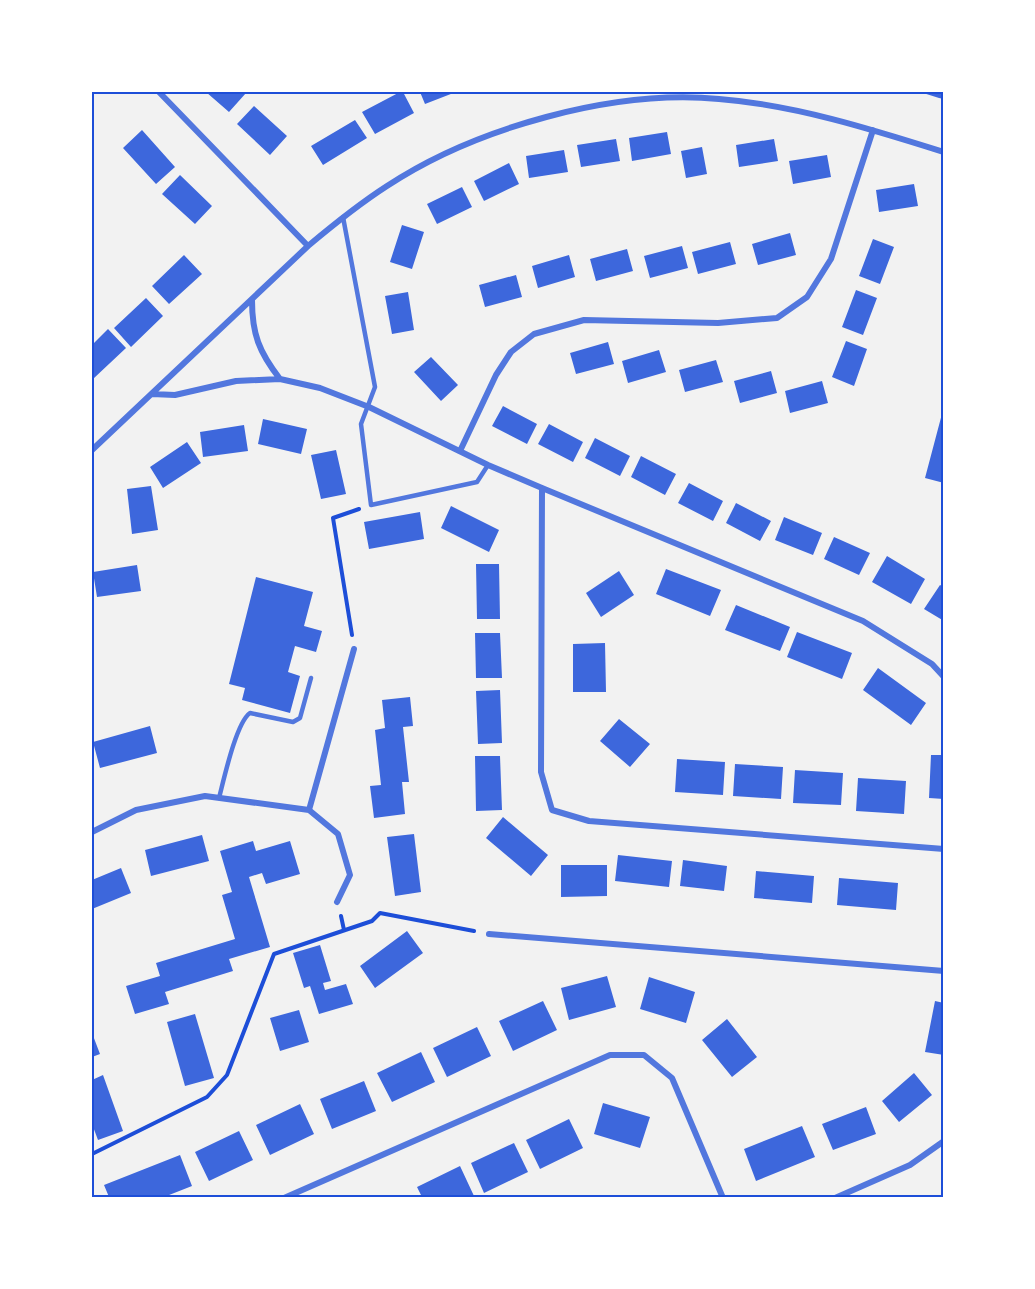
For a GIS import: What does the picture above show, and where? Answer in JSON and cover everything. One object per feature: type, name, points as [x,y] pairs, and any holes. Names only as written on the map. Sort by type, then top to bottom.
[{"type":"street","points":[[159,92],[308,246]]},
{"type":"street","points":[[92,450],[308,246],[343,217],[388,185],[455,149],[520,124],[593,106],[659,98],[718,99],[779,108],[873,130],[944,152]]},
{"type":"street","points":[[460,451],[496,375],[511,352],[534,334],[584,320],[718,323],[777,318],[807,297],[831,259],[873,130]]},
{"type":"street","points":[[252,300],[252,320],[258,348],[280,379]]},
{"type":"street","points":[[152,394],[175,395],[236,381],[280,379],[320,388],[369,407],[488,465],[863,621],[932,664],[944,677]]},
{"type":"street","points":[[542,488],[541,772],[552,810],[589,821],[944,849]]},
{"type":"street","points":[[309,810],[354,649]]},
{"type":"street","points":[[92,831],[136,810],[205,796],[309,810],[338,834],[350,875],[338,902]]},
{"type":"street","points":[[489,934],[944,970]]},
{"type":"street","points":[[284,1197],[610,1055],[644,1055],[672,1078],[723,1197]]},
{"type":"street","points":[[835,1197],[910,1165],[944,1141]]},
{"type":"lane","points":[[343,217],[375,387],[361,424],[371,505],[477,482],[488,465]]},
{"type":"lane","points":[[219,798],[237,735],[245,717],[250,713],[293,722],[300,718],[311,678]]},
{"type":"path","points":[[354,649],[333,518],[371,505]]},
{"type":"path","points":[[92,1154],[207,1097],[227,1075],[274,954],[372,921],[380,913],[489,934]]},
{"type":"building","points":[[206,92],[244,92],[246,93],[229,112]]},
{"type":"building","points":[[403,92],[414,113],[375,134],[362,112]]},
{"type":"building","points":[[420,92],[456,92],[425,104]]},
{"type":"building","points":[[920,92],[944,92],[944,99],[939,98]]},
{"type":"building","points":[[254,106],[287,136],[270,155],[237,124]]},
{"type":"building","points":[[355,120],[367,138],[323,165],[311,146]]},
{"type":"building","points":[[142,130],[175,167],[156,184],[123,148]]},
{"type":"building","points":[[667,132],[671,154],[632,161],[629,138]]},
{"type":"building","points":[[616,139],[620,161],[581,167],[577,145]]},
{"type":"building","points":[[774,139],[778,161],[739,167],[736,145]]},
{"type":"building","points":[[702,147],[707,174],[686,178],[681,151]]},
{"type":"building","points":[[564,150],[568,172],[529,178],[526,156]]},
{"type":"building","points":[[827,155],[831,177],[793,184],[789,161]]},
{"type":"building","points":[[509,163],[519,184],[484,201],[474,181]]},
{"type":"building","points":[[180,175],[212,206],[195,224],[162,194]]},
{"type":"building","points":[[914,184],[918,206],[879,212],[876,190]]},
{"type":"building","points":[[462,187],[472,207],[437,224],[427,204]]},
{"type":"building","points":[[402,225],[424,232],[412,269],[390,262]]},
{"type":"building","points":[[790,233],[796,255],[758,265],[752,244]]},
{"type":"building","points":[[873,239],[894,247],[880,284],[859,276]]},
{"type":"building","points":[[730,242],[736,264],[698,274],[692,252]]},
{"type":"building","points":[[682,246],[688,268],[650,278],[644,256]]},
{"type":"building","points":[[627,249],[633,271],[596,281],[590,259]]},
{"type":"building","points":[[184,255],[202,274],[169,304],[152,286]]},
{"type":"building","points":[[569,255],[575,277],[538,288],[532,266]]},
{"type":"building","points":[[516,275],[522,297],[485,307],[479,285]]},
{"type":"building","points":[[856,290],[877,298],[863,335],[842,327]]},
{"type":"building","points":[[408,292],[414,330],[392,334],[385,296]]},
{"type":"building","points":[[146,298],[163,316],[131,347],[114,328]]},
{"type":"building","points":[[108,329],[126,348],[93,379],[92,345]]},
{"type":"building","points":[[846,341],[867,349],[854,386],[832,377]]},
{"type":"building","points":[[608,342],[614,364],[576,374],[570,353]]},
{"type":"building","points":[[659,350],[666,372],[628,383],[622,361]]},
{"type":"building","points":[[431,357],[458,385],[441,401],[414,372]]},
{"type":"building","points":[[716,360],[723,382],[685,392],[679,370]]},
{"type":"building","points":[[771,371],[777,393],[740,403],[734,381]]},
{"type":"building","points":[[822,381],[828,403],[790,413],[785,391]]},
{"type":"building","points":[[503,406],[537,424],[527,444],[492,426]]},
{"type":"building","points":[[944,410],[944,483],[925,478]]},
{"type":"building","points":[[263,419],[307,429],[301,454],[258,444]]},
{"type":"building","points":[[549,424],[583,442],[573,462],[538,444]]},
{"type":"building","points":[[244,425],[248,451],[203,457],[200,432]]},
{"type":"building","points":[[595,438],[630,456],[620,476],[585,458]]},
{"type":"building","points":[[187,442],[201,463],[163,488],[150,467]]},
{"type":"building","points":[[336,450],[346,494],[321,499],[311,455]]},
{"type":"building","points":[[641,456],[676,474],[665,495],[631,477]]},
{"type":"building","points":[[689,483],[723,501],[713,521],[678,503]]},
{"type":"building","points":[[151,486],[158,530],[132,534],[127,489]]},
{"type":"building","points":[[736,503],[771,521],[760,541],[726,523]]},
{"type":"building","points":[[451,506],[499,530],[489,552],[441,528]]},
{"type":"building","points":[[420,512],[424,539],[369,549],[364,522]]},
{"type":"building","points":[[784,517],[822,533],[813,555],[775,540]]},
{"type":"building","points":[[834,537],[870,553],[859,575],[824,559]]},
{"type":"building","points":[[887,556],[925,579],[911,604],[872,582]]},
{"type":"building","points":[[476,564],[499,564],[500,619],[477,619]]},
{"type":"building","points":[[137,565],[141,591],[97,597],[93,572]]},
{"type":"building","points":[[666,569],[721,590],[710,616],[656,594]]},
{"type":"building","points":[[619,571],[634,595],[601,617],[586,593]]},
{"type":"building","points":[[256,577],[313,592],[304,626],[322,631],[316,652],[295,646],[288,672],[300,676],[290,713],[242,700],[245,688],[229,684]]},
{"type":"building","points":[[940,585],[944,587],[944,621],[924,609]]},
{"type":"building","points":[[736,605],[790,627],[780,651],[725,630]]},
{"type":"building","points":[[797,632],[852,653],[842,679],[787,657]]},
{"type":"building","points":[[475,633],[500,633],[502,678],[476,678]]},
{"type":"building","points":[[605,643],[606,692],[573,692],[573,644]]},
{"type":"building","points":[[878,668],[926,703],[911,725],[863,690]]},
{"type":"building","points":[[500,690],[502,743],[478,744],[476,691]]},
{"type":"building","points":[[410,697],[413,726],[403,727],[409,782],[402,782],[405,814],[374,818],[370,786],[381,785],[375,730],[385,728],[382,700]]},
{"type":"building","points":[[619,719],[650,744],[630,767],[600,741]]},
{"type":"building","points":[[150,726],[157,753],[100,768],[93,742]]},
{"type":"building","points":[[931,755],[944,755],[944,799],[929,798]]},
{"type":"building","points":[[475,756],[500,756],[502,810],[476,811]]},
{"type":"building","points":[[677,759],[725,762],[723,795],[675,792]]},
{"type":"building","points":[[735,764],[783,767],[781,799],[733,796]]},
{"type":"building","points":[[795,770],[843,773],[841,805],[793,803]]},
{"type":"building","points":[[858,778],[906,781],[904,814],[856,811]]},
{"type":"building","points":[[503,817],[548,855],[531,876],[486,838]]},
{"type":"building","points":[[414,834],[421,892],[395,896],[387,837]]},
{"type":"building","points":[[202,835],[209,861],[151,876],[145,850]]},
{"type":"building","points":[[253,841],[256,851],[290,841],[300,874],[266,884],[262,873],[249,877],[270,947],[229,959],[233,971],[165,992],[169,1004],[135,1014],[126,986],[160,976],[156,963],[235,939],[222,895],[232,892],[220,851]]},
{"type":"building","points":[[618,855],[672,861],[669,887],[615,881]]},
{"type":"building","points":[[683,860],[727,866],[724,891],[680,886]]},
{"type":"building","points":[[561,865],[607,865],[607,896],[561,897]]},
{"type":"building","points":[[121,868],[131,893],[92,909],[92,880]]},
{"type":"building","points":[[756,871],[814,876],[812,903],[754,898]]},
{"type":"building","points":[[839,878],[898,883],[896,910],[837,905]]},
{"type":"building","points":[[407,931],[423,953],[375,988],[360,966]]},
{"type":"building","points":[[320,945],[331,981],[323,983],[325,990],[346,984],[353,1004],[319,1014],[310,986],[304,988],[293,953]]},
{"type":"building","points":[[607,976],[616,1007],[569,1020],[561,988]]},
{"type":"building","points":[[649,977],[695,992],[686,1023],[640,1009]]},
{"type":"building","points":[[543,1001],[557,1030],[513,1051],[499,1021]]},
{"type":"building","points":[[935,1001],[944,1003],[944,1055],[925,1052]]},
{"type":"building","points":[[299,1010],[309,1042],[280,1051],[270,1018]]},
{"type":"building","points":[[195,1014],[214,1078],[185,1086],[167,1022]]},
{"type":"building","points":[[727,1019],[757,1057],[732,1077],[702,1040]]},
{"type":"building","points":[[477,1027],[491,1056],[447,1077],[433,1048]]},
{"type":"building","points":[[92,1033],[100,1054],[92,1057]]},
{"type":"building","points":[[421,1052],[435,1082],[392,1102],[377,1073]]},
{"type":"building","points":[[914,1073],[932,1095],[899,1122],[882,1101]]},
{"type":"building","points":[[103,1075],[123,1131],[98,1140],[92,1124],[92,1080]]},
{"type":"building","points":[[364,1081],[376,1111],[332,1129],[320,1099]]},
{"type":"building","points":[[603,1103],[650,1117],[640,1148],[594,1134]]},
{"type":"building","points":[[300,1104],[314,1134],[270,1155],[256,1125]]},
{"type":"building","points":[[866,1107],[876,1134],[833,1150],[822,1124]]},
{"type":"building","points":[[569,1119],[583,1148],[540,1169],[526,1140]]},
{"type":"building","points":[[802,1126],[815,1157],[756,1181],[744,1149]]},
{"type":"building","points":[[239,1131],[253,1160],[209,1181],[195,1152]]},
{"type":"building","points":[[514,1143],[528,1172],[484,1193],[471,1163]]},
{"type":"building","points":[[180,1155],[192,1186],[164,1197],[109,1197],[104,1185]]},
{"type":"building","points":[[460,1166],[474,1196],[422,1197],[417,1187]]}]
